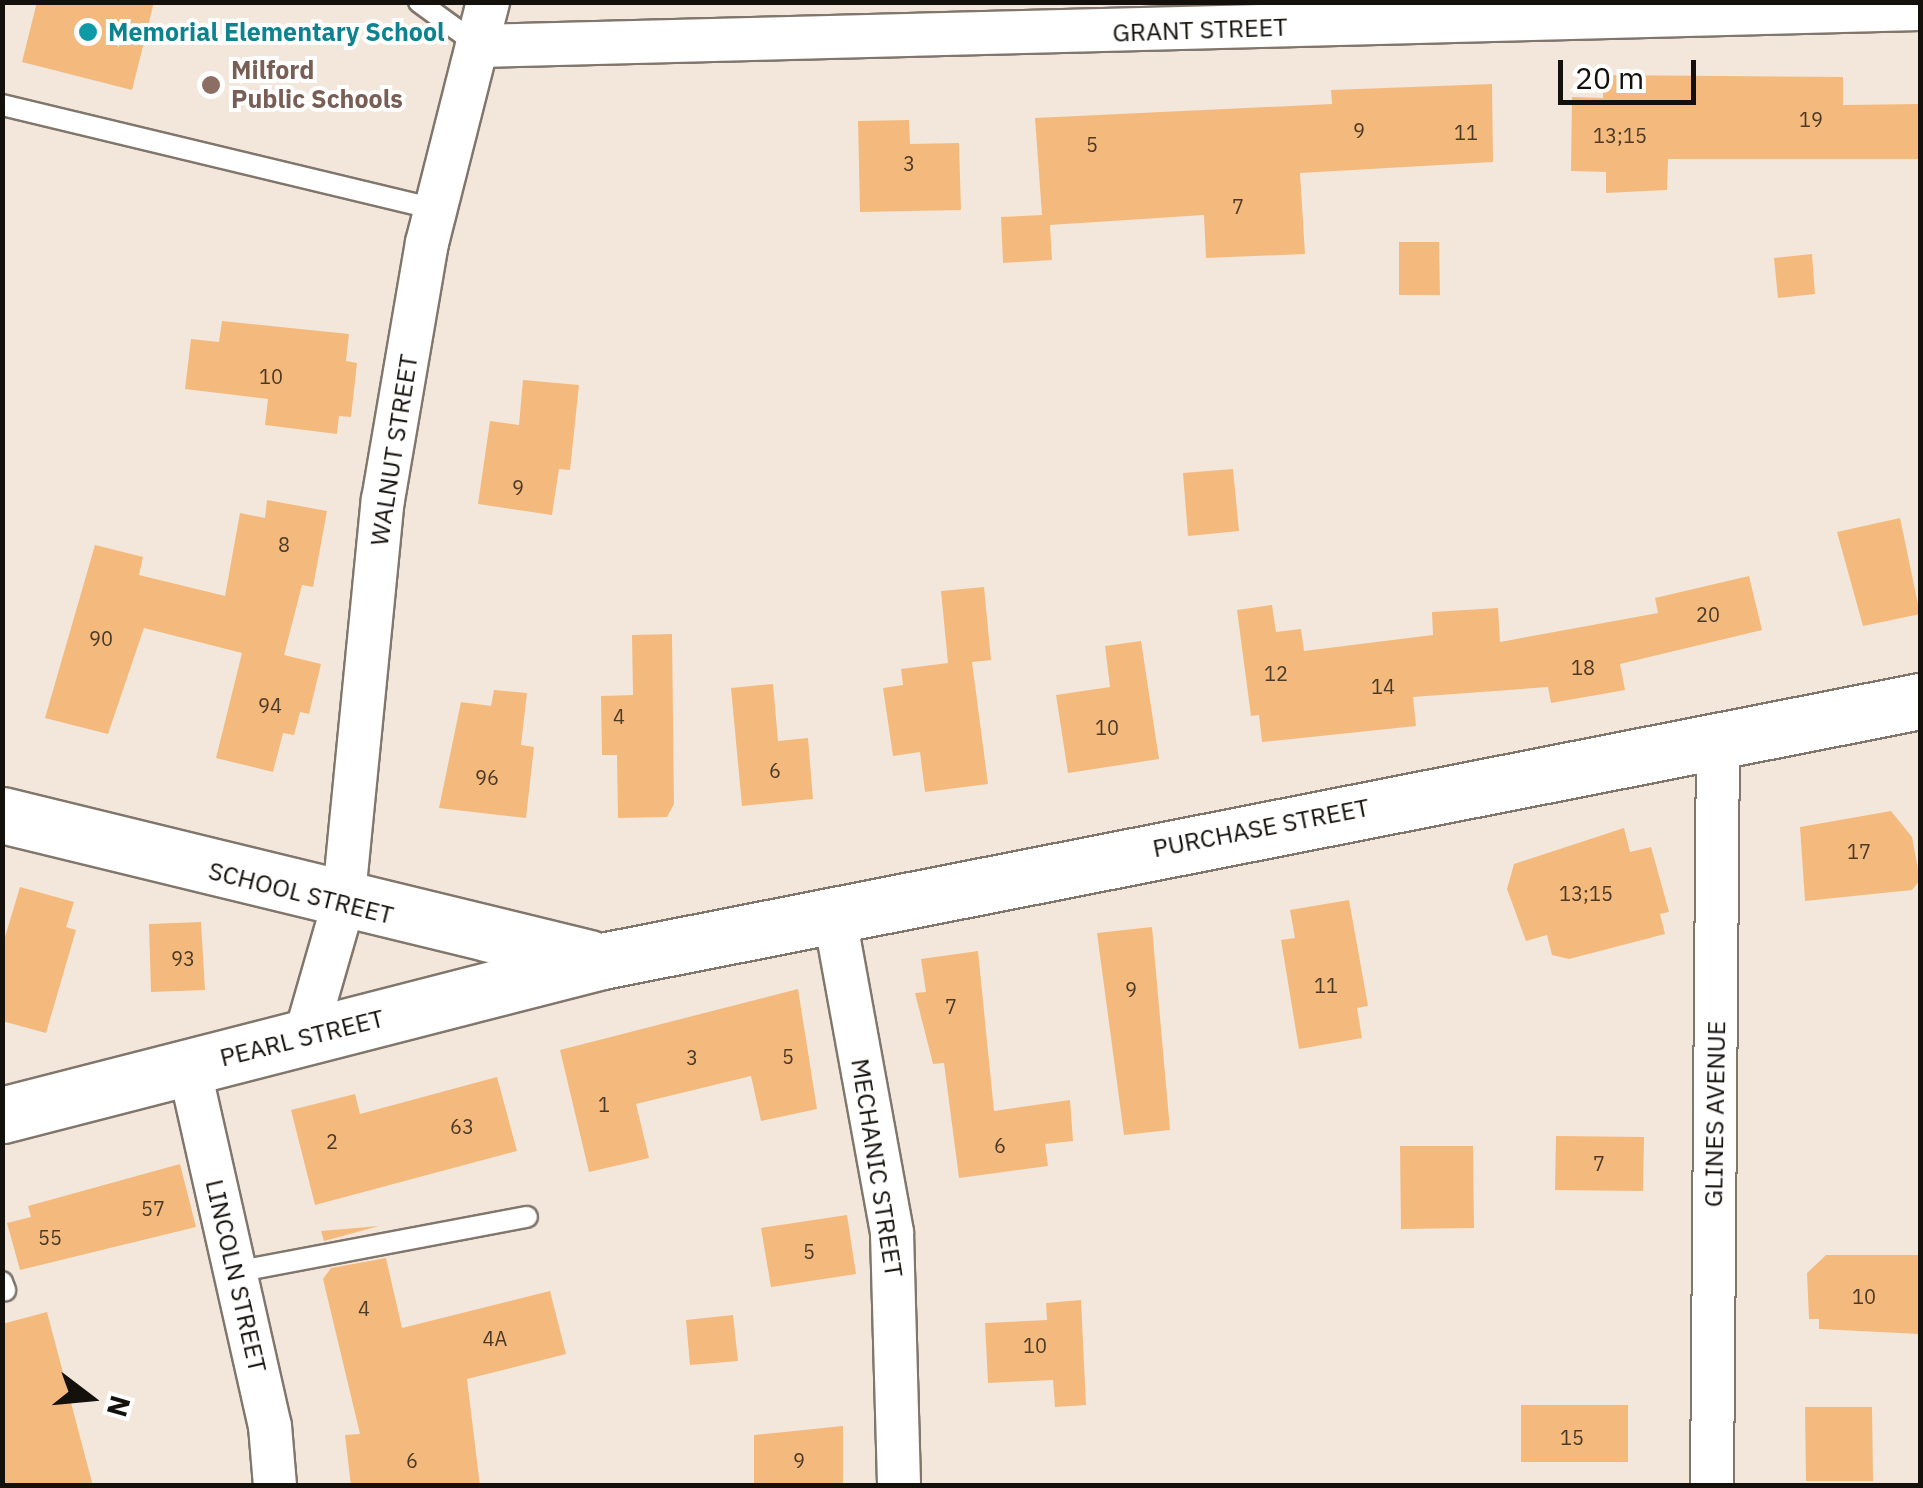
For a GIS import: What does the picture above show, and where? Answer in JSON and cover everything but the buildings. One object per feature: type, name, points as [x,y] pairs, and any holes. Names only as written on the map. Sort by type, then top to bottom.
[{"type":"main road","name":"PURCHASE STREET","points":[[602,961],[1920,701]]},
{"type":"main road","name":"SCHOOL STREET","points":[[2,815],[343,905],[602,961]]},
{"type":"main road","name":"PEARL STREET","points":[[2,1115],[602,961]]},
{"type":"street","name":"WALNUT STREET","points":[[304,1037],[343,905],[383,500],[436,209],[488,2]]},
{"type":"street","name":"GRANT STREET","points":[[479,46],[1920,9]]},
{"type":"street","name":"GLINES AVENUE","points":[[1712,1486],[1718,742]]},
{"type":"street","name":"MECHANIC STREET","points":[[834,913],[892,1233],[900,1486]]},
{"type":"street","name":"LINCOLN STREET","points":[[188,1067],[235,1272],[275,1486]]},
{"type":"lane","points":[[419,2],[479,46]]},
{"type":"lane","points":[[2,105],[436,209]]},
{"type":"lane","points":[[235,1272],[526,1218]]},
{"type":"place","name":"Memorial Elementary School","points":[[88,32]]},
{"type":"place","name":"Milford Public Schools","points":[[211,85]]}]
